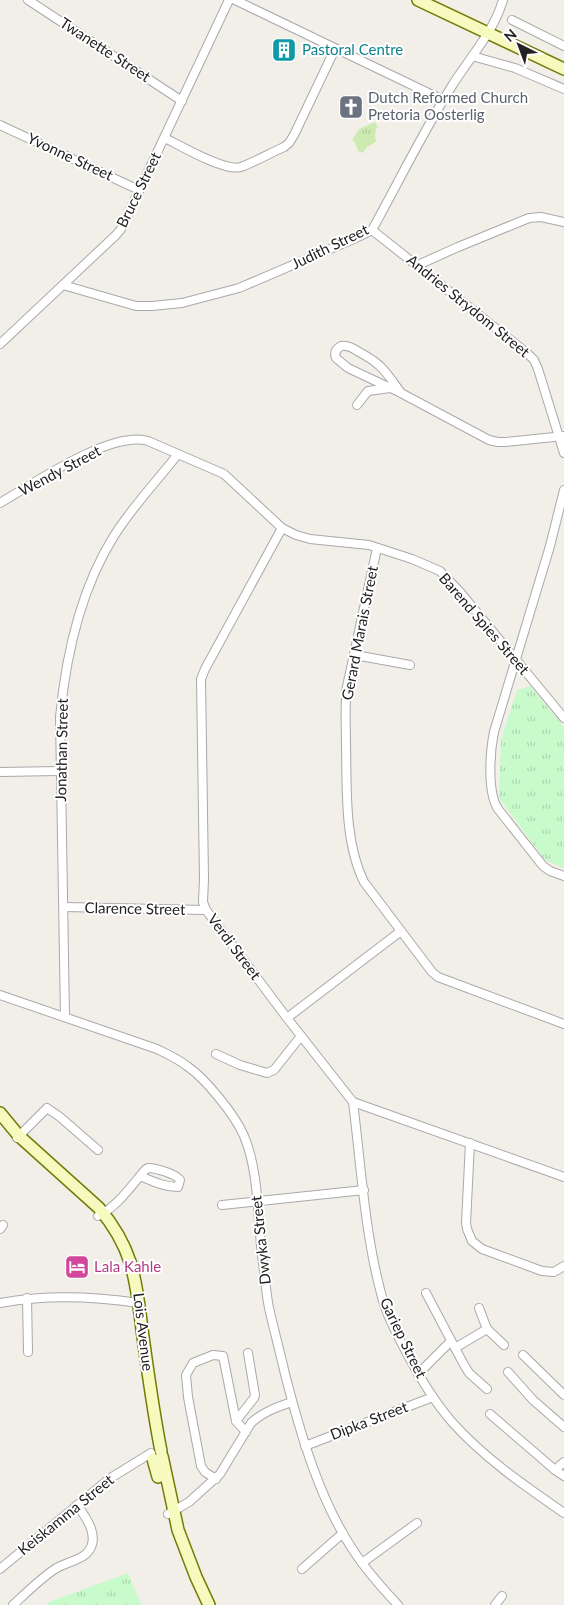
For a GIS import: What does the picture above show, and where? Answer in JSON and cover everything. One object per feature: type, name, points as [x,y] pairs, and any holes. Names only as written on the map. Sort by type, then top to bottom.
[{"type":"street","name":"Twanette Street","points":[[28,0],[182,101]]},
{"type":"street","name":"Bruce Street","points":[[0,344],[116,235],[125,222],[229,0]]},
{"type":"street","points":[[235,0],[443,100]]},
{"type":"street","points":[[418,0],[564,62]]},
{"type":"street","points":[[434,0],[564,69]]},
{"type":"street","name":"Judith Street","points":[[63,285],[136,306],[182,302],[239,288],[372,230],[443,100],[491,30],[503,0]]},
{"type":"street","points":[[512,20],[564,46]]},
{"type":"street","points":[[165,138],[209,160],[230,168],[240,167],[284,147],[294,135],[335,49]]},
{"type":"street","points":[[472,56],[515,68],[564,89]]},
{"type":"street","name":"Yvonne Street","points":[[0,125],[139,190]]},
{"type":"street","points":[[418,265],[529,218],[541,217],[564,222]]},
{"type":"street","name":"Andries Strydom Street","points":[[372,230],[534,360],[561,436],[564,453]]},
{"type":"street","points":[[401,393],[378,363],[348,346],[341,346],[337,349],[335,356],[341,363],[493,442],[561,436]]},
{"type":"street","points":[[357,404],[368,391],[390,388]]},
{"type":"street","name":"Wendy Street","points":[[0,503],[88,453],[115,444],[142,439],[178,454]]},
{"type":"street","name":"Barend Spies Street","points":[[178,454],[228,477],[282,528],[303,537],[363,544],[378,548],[412,559],[440,571],[460,592],[564,718]]},
{"type":"street","name":"Jonathan Street","points":[[65,1017],[60,718],[70,652],[88,585],[113,536],[178,454]]},
{"type":"street","points":[[564,490],[550,546],[492,738],[492,793],[494,802],[537,860],[550,870],[564,876]]},
{"type":"street","name":"Verdi Street","points":[[282,528],[201,679],[203,902],[206,910],[353,1102]]},
{"type":"street","name":"Gerard Marais Street","points":[[378,548],[346,691],[346,802],[357,866],[364,882],[438,978],[564,1024]]},
{"type":"street","points":[[355,655],[410,664]]},
{"type":"street","points":[[0,772],[60,771]]},
{"type":"street","name":"Clarence Street","points":[[64,907],[206,910]]},
{"type":"street","points":[[287,1018],[401,931]]},
{"type":"street","name":"Dwyka Street","points":[[0,995],[157,1049],[188,1066],[228,1110],[244,1136],[252,1168],[269,1306],[292,1402],[305,1446],[325,1496],[343,1533],[362,1563],[398,1605]]},
{"type":"street","points":[[216,1054],[267,1074],[274,1070],[301,1036]]},
{"type":"street","points":[[353,1102],[564,1177]]},
{"type":"street","name":"Gariep Street","points":[[353,1102],[372,1249],[382,1298],[393,1325],[418,1374],[452,1422],[482,1451],[564,1513]]},
{"type":"street","points":[[17,1138],[45,1110],[49,1109],[98,1150]]},
{"type":"street","name":"Lois Avenue","points":[[0,1113],[17,1138]]},
{"type":"street","name":"Lois Avenue","points":[[0,1122],[82,1192],[116,1231],[131,1263],[137,1285],[136,1302],[148,1372],[156,1455],[181,1553],[204,1605]]},
{"type":"street","points":[[470,1144],[466,1223],[472,1241],[482,1249],[542,1271],[554,1272],[564,1266]]},
{"type":"street","points":[[101,1215],[140,1176]]},
{"type":"street","points":[[222,1205],[364,1190]]},
{"type":"street","points":[[426,1294],[469,1373],[487,1389]]},
{"type":"street","points":[[0,1303],[27,1298],[79,1297],[136,1302]]},
{"type":"street","points":[[27,1298],[28,1352]]},
{"type":"street","points":[[479,1308],[488,1329],[504,1345]]},
{"type":"street","points":[[418,1374],[453,1345],[488,1329]]},
{"type":"street","points":[[236,1421],[255,1395],[248,1353]]},
{"type":"street","points":[[216,1479],[205,1472],[201,1466],[186,1376],[193,1363],[213,1355],[223,1356],[236,1421],[246,1432]]},
{"type":"street","points":[[523,1355],[564,1395]]},
{"type":"street","points":[[508,1372],[539,1406],[564,1427]]},
{"type":"street","name":"Dipka Street","points":[[305,1446],[434,1397]]},
{"type":"street","points":[[171,1512],[189,1502],[216,1479],[227,1465],[251,1423],[264,1413],[292,1402]]},
{"type":"street","points":[[490,1414],[564,1476]]},
{"type":"street","name":"Keiskamma Street","points":[[0,1569],[109,1479],[133,1464],[156,1455]]},
{"type":"street","points":[[555,1470],[564,1462]]},
{"type":"street","points":[[13,1605],[55,1569],[86,1554],[92,1547],[91,1526],[88,1519],[76,1505]]},
{"type":"street","name":"Lois Avenue","points":[[171,1512],[209,1605]]},
{"type":"street","points":[[362,1563],[417,1523]]},
{"type":"street","points":[[302,1569],[343,1533]]},
{"type":"street","points":[[495,1605],[502,1596]]},
{"type":"green space","points":[[375,122],[378,128],[376,129],[375,138],[377,141],[367,147],[363,153],[358,151],[355,142],[352,140],[359,129]]},
{"type":"green space","points":[[530,686],[564,727],[564,868],[545,860],[499,798],[501,740],[517,690]]},
{"type":"green space","points":[[128,1573],[141,1605],[47,1605],[49,1602]]},
{"type":"place","name":"Pastoral Centre","points":[[284,50]]},
{"type":"place","name":"Dutch Reformed Church Pretoria Oosterlig","points":[[351,107]]},
{"type":"place","name":"Lala Kahle","points":[[77,1267]]}]
